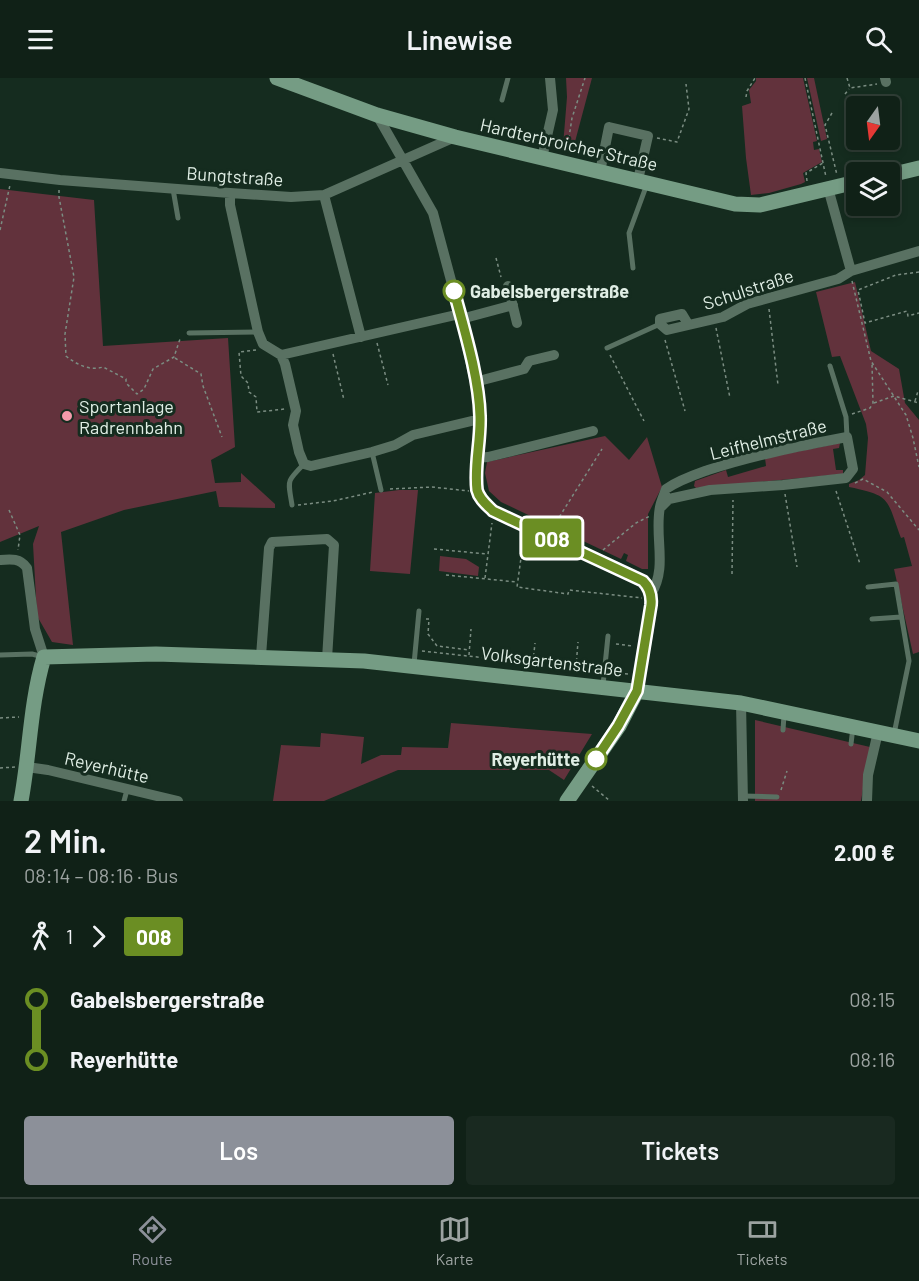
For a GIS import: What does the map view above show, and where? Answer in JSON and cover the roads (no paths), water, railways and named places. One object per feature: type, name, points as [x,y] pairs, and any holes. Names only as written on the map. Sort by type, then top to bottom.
[{"type":"street","name":"Hardterbroicher Straße","points":[[277,78],[376,115],[455,137],[735,204],[760,205],[846,184]]},
{"type":"street","points":[[542,158],[553,110],[550,78]]},
{"type":"street","points":[[376,115],[433,213],[475,382],[480,419],[476,458],[477,492],[493,511],[643,581],[649,586],[651,596]]},
{"type":"street","points":[[600,172],[609,127],[648,136],[642,161],[643,181]]},
{"type":"street","name":"Bungtstraße","points":[[6,174],[230,193],[291,197],[324,195],[455,137]]},
{"type":"street","points":[[900,173],[919,168]]},
{"type":"street","points":[[834,187],[851,271]]},
{"type":"street","points":[[230,193],[230,205],[258,332],[263,344],[281,356],[295,408],[293,425],[304,464],[310,466],[372,452],[395,445],[413,435],[480,419]]},
{"type":"street","points":[[324,195],[361,337]]},
{"type":"street","name":"Schulstraße","points":[[663,327],[723,317],[747,303],[838,279],[851,271],[919,251]]},
{"type":"street","points":[[508,286],[517,323]]},
{"type":"street","points":[[281,356],[375,333],[513,305]]},
{"type":"street","points":[[475,382],[524,369],[530,361],[554,355]]},
{"type":"street","points":[[476,458],[593,431]]},
{"type":"street","name":"Leifhelmstraße","points":[[847,437],[853,469],[846,478],[691,494],[669,499],[659,513],[666,489],[687,478],[775,451],[847,437]]},
{"type":"street","points":[[687,478],[691,494]]},
{"type":"street","points":[[567,801],[618,726],[639,683],[651,596],[660,572],[659,513]]},
{"type":"street","points":[[261,656],[269,548],[272,542],[327,539],[333,545],[327,659]]},
{"type":"street","points":[[0,560],[17,560],[23,562],[27,568],[35,629],[44,657],[36,687],[21,801]]},
{"type":"street","name":"Volksgartenstraße","points":[[44,657],[156,654],[327,659],[415,658],[639,683],[784,711],[919,741]]},
{"type":"street","points":[[741,703],[743,799]]},
{"type":"street","points":[[867,801],[868,775],[886,734]]},
{"type":"street","name":"Reyerhütte","points":[[27,767],[127,788],[146,797],[178,801]]},
{"type":"lane","points":[[501,99],[508,78]]},
{"type":"lane","points":[[633,268],[629,233],[643,181]]},
{"type":"lane","points":[[173,189],[178,218]]},
{"type":"lane","name":"Schulstraße","points":[[607,348],[663,327]]},
{"type":"lane","points":[[191,333],[258,332]]},
{"type":"lane","points":[[830,366],[846,417],[847,437]]},
{"type":"lane","points":[[372,452],[381,490]]},
{"type":"lane","points":[[292,505],[289,483],[291,476],[304,464]]},
{"type":"lane","points":[[868,587],[896,585],[909,661],[886,734]]},
{"type":"lane","points":[[415,658],[418,611]]},
{"type":"lane","points":[[872,619],[902,617]]},
{"type":"lane","points":[[603,679],[608,636]]},
{"type":"lane","points":[[0,655],[32,654],[44,657]]},
{"type":"lane","points":[[783,730],[784,711]]},
{"type":"lane","points":[[852,744],[853,726]]},
{"type":"lane","points":[[124,801],[127,788]]},
{"type":"lane","points":[[743,799],[778,798]]},
{"type":"place","name":"Gabelsbergerstraße","points":[[454,291]]},
{"type":"place","name":"Sportanlage Radrennbahn","points":[[67,416]]},
{"type":"place","name":"Reyerhütte","points":[[596,759]]}]
